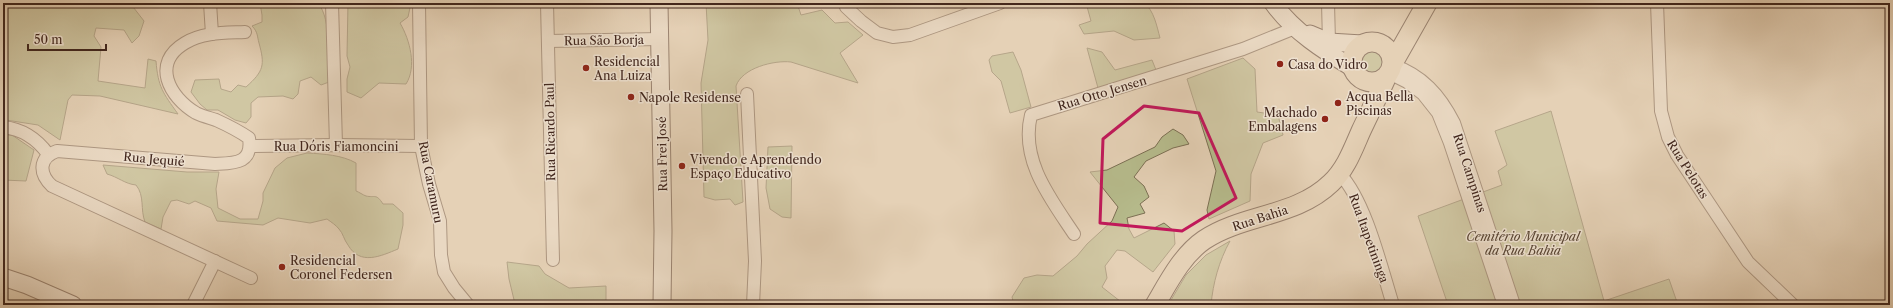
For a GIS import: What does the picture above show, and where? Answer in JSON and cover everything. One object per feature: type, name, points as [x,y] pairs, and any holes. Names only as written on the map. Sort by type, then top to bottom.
[{"type":"main road","name":"Rua Bahia","points":[[1155,305],[1172,277],[1190,252],[1205,240],[1226,229],[1297,206],[1325,189],[1340,174],[1390,69],[1426,3]]},
{"type":"main road","points":[[1367,43],[1378,42],[1387,48],[1392,58],[1390,69],[1382,80],[1370,82],[1356,73],[1352,63],[1355,52],[1367,43],[1394,32],[1416,20]]},
{"type":"main road","name":"Rua Bahia","points":[[1356,73],[1367,101],[1362,129]]},
{"type":"street","points":[[210,3],[212,34]]},
{"type":"street","points":[[332,3],[336,144]]},
{"type":"street","name":"Rua Caramuru","points":[[419,3],[421,146],[429,184],[440,221],[441,254],[444,272],[454,288],[468,305]]},
{"type":"street","name":"Rua Ricardo Paul","points":[[547,3],[553,260]]},
{"type":"street","name":"Rua Frei José","points":[[659,3],[664,232],[662,305]]},
{"type":"street","points":[[845,3],[846,7],[877,33],[893,37],[910,35],[1000,3]]},
{"type":"street","points":[[1273,3],[1295,28],[1356,73]]},
{"type":"street","points":[[1328,3],[1329,42]]},
{"type":"street","name":"Rua Pelotas","points":[[1657,3],[1661,111],[1668,137],[1677,155],[1748,262],[1789,303]]},
{"type":"street","points":[[1295,28],[1329,42],[1367,43]]},
{"type":"street","name":"Rua Otto Jensen","points":[[1074,234],[1050,198],[1033,164],[1030,149],[1029,126],[1031,115],[1243,49],[1284,34],[1295,28]]},
{"type":"street","points":[[246,32],[212,34],[186,43],[171,55],[166,69],[167,83],[180,100],[196,113],[241,132],[248,138],[250,146]]},
{"type":"street","name":"Rua São Borja","points":[[548,41],[660,39]]},
{"type":"street","name":"Rua Campinas","points":[[1390,69],[1423,94],[1438,113],[1458,165],[1504,305]]},
{"type":"street","name":"Rua Campinas","points":[[1390,69],[1413,74],[1441,99],[1448,110],[1454,123],[1514,305]]},
{"type":"street","points":[[747,94],[755,261],[754,305]]},
{"type":"street","points":[[3,128],[27,134],[39,142],[48,154],[43,160],[43,170],[45,179],[52,186],[251,278]]},
{"type":"street","name":"Rua Dóris Fiamoncini","points":[[250,146],[336,144],[421,146]]},
{"type":"street","name":"Rua Jequié","points":[[48,154],[57,151],[215,164],[238,162],[246,157],[250,146]]},
{"type":"street","name":"Rua Itapetininga","points":[[1340,174],[1348,183],[1358,202],[1372,237],[1393,305]]},
{"type":"street","points":[[193,305],[215,261]]},
{"type":"street","points":[[3,277],[27,285],[67,304]]},
{"type":"highlighted area","points":[[1144,106],[1199,113],[1236,198],[1182,231],[1100,223],[1103,139]]},
{"type":"green space","points":[[3,3],[130,3],[144,21],[139,36],[132,43],[124,30],[96,28],[94,36],[101,47],[98,81],[145,88],[148,59],[156,61],[158,77],[162,89],[178,114],[100,96],[72,95],[68,100],[60,140],[38,125],[6,120],[3,110]]},
{"type":"green space","points":[[260,3],[318,3],[322,10],[327,30],[329,82],[321,85],[311,77],[300,81],[298,94],[293,99],[283,96],[258,97],[251,103],[251,117],[246,123],[235,120],[218,110],[207,110],[200,104],[191,92],[195,80],[219,79],[221,89],[231,92],[238,85],[246,87],[260,72],[262,67],[262,57],[257,34],[252,26],[262,22]]},
{"type":"green space","points":[[348,3],[411,3],[408,17],[400,23],[407,37],[412,62],[406,84],[379,83],[361,98],[347,92],[347,79],[350,67],[347,56]]},
{"type":"green space","points":[[706,3],[797,3],[801,15],[822,10],[835,23],[848,22],[863,35],[840,53],[858,83],[791,62],[776,62],[759,66],[745,74],[739,80],[736,86],[743,202],[735,205],[730,199],[715,200],[704,197],[701,83],[708,40]]},
{"type":"green space","points":[[1086,3],[1144,3],[1153,14],[1160,38],[1134,40],[1114,31],[1084,34],[1079,25],[1091,21]]},
{"type":"green space","points":[[1087,48],[1102,52],[1115,70],[1152,60],[1156,70],[1098,88]]},
{"type":"green space","points":[[1372,49],[1381,53],[1385,62],[1381,71],[1372,75],[1363,71],[1359,62],[1363,53]]},
{"type":"green space","points":[[1013,52],[1021,70],[1031,107],[1010,113],[1001,81],[992,72],[989,60],[992,56]]},
{"type":"green space","points":[[1243,58],[1255,69],[1257,112],[1278,115],[1283,135],[1263,143],[1251,174],[1250,201],[1209,219],[1207,210],[1216,171],[1187,79]]},
{"type":"green space","name":"Cemitério Municipal da Rua Bahia","points":[[1551,111],[1604,301],[1669,279],[1678,305],[1448,305],[1418,216],[1502,185],[1498,171],[1507,165],[1495,131]]},
{"type":"green space","points":[[1173,129],[1183,135],[1189,144],[1173,148],[1146,161],[1134,177],[1144,186],[1149,197],[1140,204],[1145,213],[1127,218],[1129,229],[1134,238],[1164,223],[1174,231],[1175,244],[1153,272],[1125,251],[1117,250],[1105,266],[1107,278],[1102,287],[1125,305],[1093,305],[1089,301],[1085,305],[1014,305],[1012,297],[1024,278],[1037,275],[1053,276],[1077,256],[1087,244],[1112,221],[1118,207],[1090,172],[1107,170],[1155,147],[1162,137]]},
{"type":"green space","points":[[3,135],[12,135],[34,150],[26,181],[3,180]]},
{"type":"green space","points":[[792,146],[791,218],[782,217],[770,209],[766,188],[768,147]]},
{"type":"green space","points":[[307,153],[326,154],[351,160],[356,163],[356,191],[366,196],[377,197],[383,204],[393,204],[403,213],[403,225],[398,249],[371,258],[365,257],[358,255],[353,251],[340,231],[327,219],[310,223],[278,218],[263,225],[217,221],[211,208],[195,201],[189,204],[177,200],[171,201],[163,217],[161,229],[145,222],[139,189],[136,185],[107,174],[103,165],[187,172],[219,172],[216,189],[218,208],[240,219],[258,219],[263,201],[263,193],[275,168],[287,158]]},
{"type":"green space","points":[[1230,241],[1217,272],[1211,305],[1168,305],[1186,275],[1206,255]]},
{"type":"green space","points":[[507,262],[539,266],[545,274],[569,288],[606,286],[606,305],[515,304],[509,279]]},
{"type":"place","name":"Casa do Vidro","points":[[1280,64]]},
{"type":"place","name":"Residencial Ana Luiza","points":[[586,68]]},
{"type":"place","name":"Napole Residense","points":[[631,97]]},
{"type":"place","name":"Acqua Bella Piscinas","points":[[1338,103]]},
{"type":"place","name":"Machado Embalagens","points":[[1325,119]]},
{"type":"place","name":"Vivendo e Aprendendo Espaço Educativo","points":[[682,166]]},
{"type":"place","name":"Residencial Coronel Federsen","points":[[282,267]]}]
